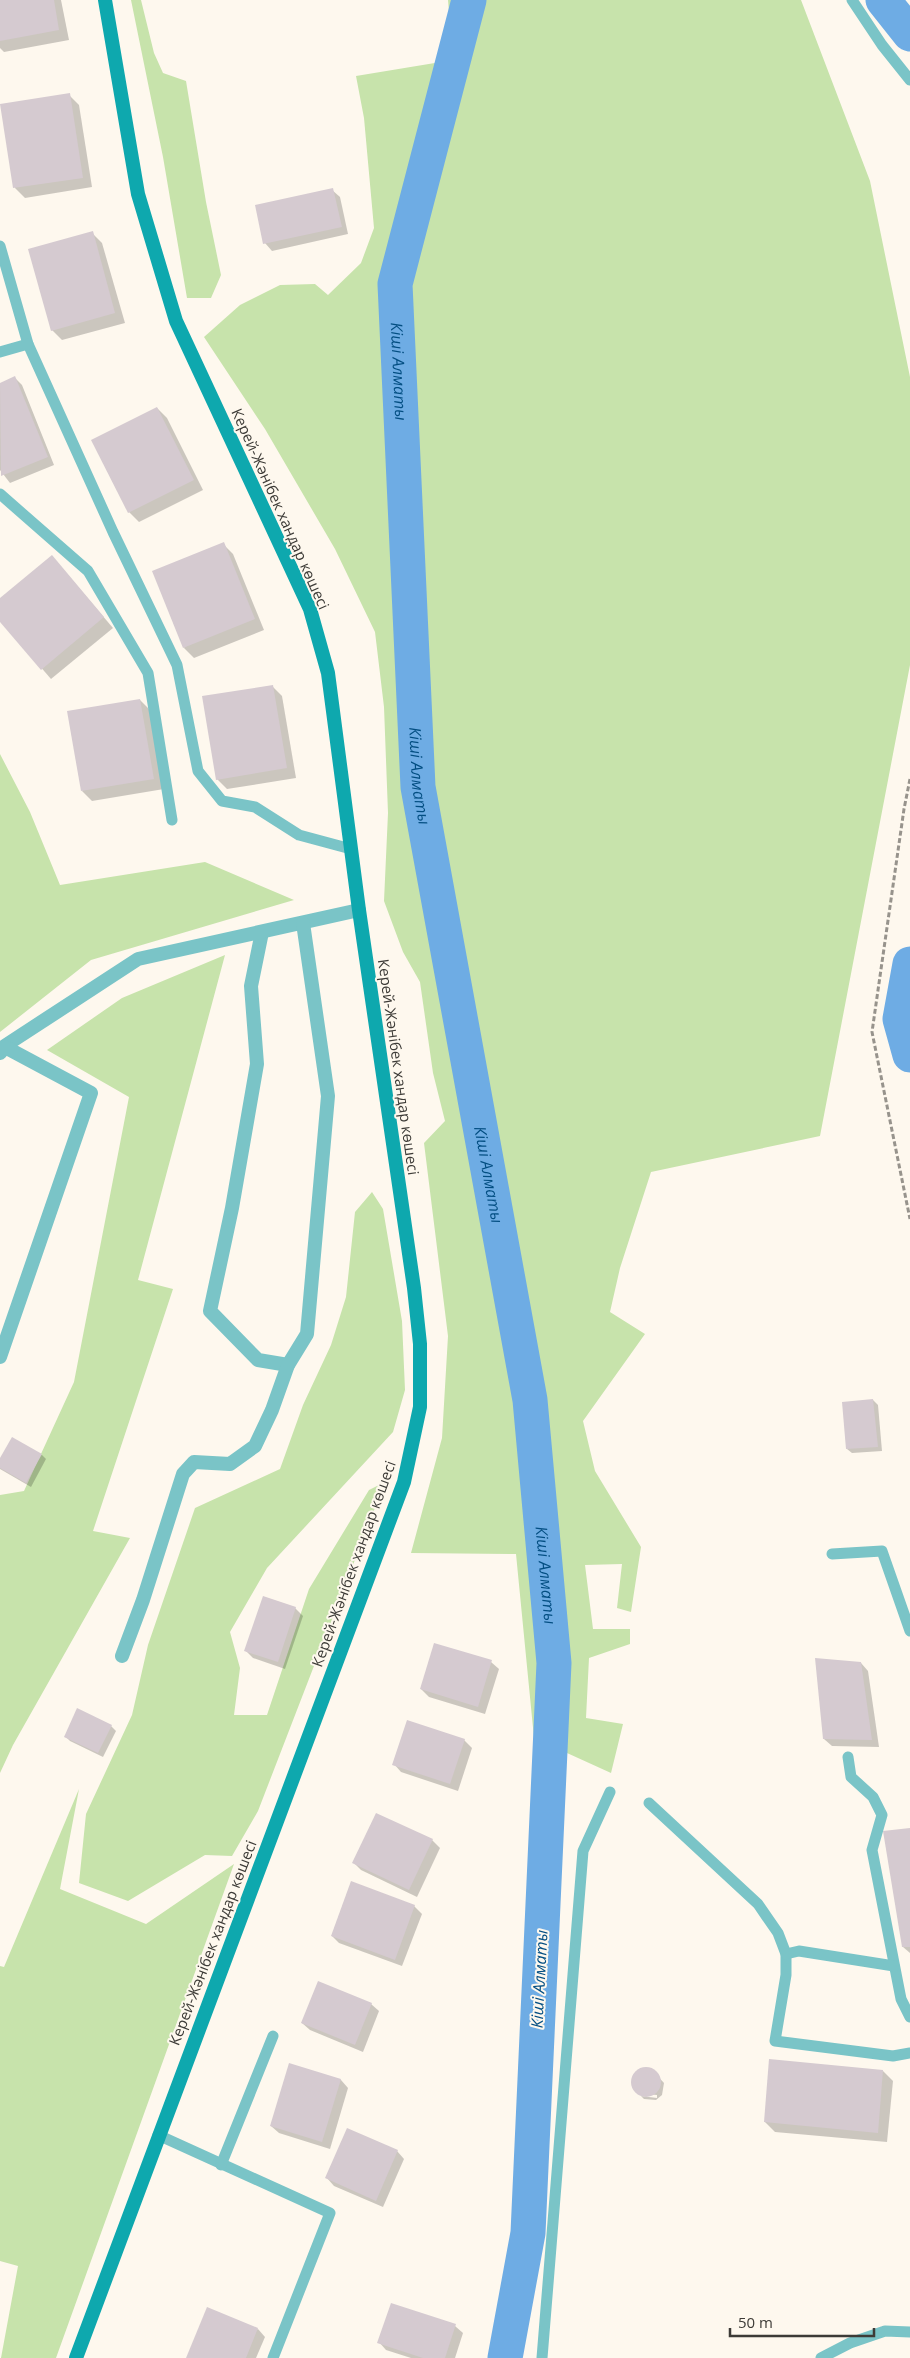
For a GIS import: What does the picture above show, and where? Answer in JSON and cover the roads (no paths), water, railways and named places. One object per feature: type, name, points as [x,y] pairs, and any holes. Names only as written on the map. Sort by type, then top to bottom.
[{"type":"main road","name":"Керей-Жәнібек хандар көшесі","points":[[76,2358],[404,1482],[420,1407],[420,1344],[414,1288],[359,910],[328,673],[310,608],[176,321],[138,194],[105,0]]},
{"type":"street","points":[[2,1050],[138,959],[359,910]]},
{"type":"street","points":[[122,1656],[143,1600],[183,1474],[194,1462],[230,1464],[255,1446],[272,1410],[288,1365],[307,1334],[328,1096],[304,923]]},
{"type":"street","points":[[262,932],[251,986],[257,1064],[232,1208],[210,1311],[258,1360],[288,1365]]},
{"type":"street","points":[[0,1357],[91,1093],[2,1050]]},
{"type":"lane","points":[[852,0],[882,45],[910,80]]},
{"type":"lane","points":[[0,246],[28,344],[113,532],[177,665],[198,772],[222,801],[255,807],[298,836],[351,849]]},
{"type":"lane","points":[[0,352],[28,344]]},
{"type":"lane","points":[[0,494],[88,571],[148,673],[172,820]]},
{"type":"lane","points":[[832,1554],[882,1551],[910,1631]]},
{"type":"lane","points":[[848,1757],[851,1777],[873,1797],[882,1815],[872,1850],[901,1999],[910,2018]]},
{"type":"lane","points":[[542,2358],[583,1851],[610,1792]]},
{"type":"lane","points":[[649,1803],[758,1904],[778,1932],[786,1954],[786,1975],[775,2040],[893,2056],[910,2054]]},
{"type":"lane","points":[[786,1954],[798,1951],[894,1966]]},
{"type":"lane","points":[[221,2165],[273,2036]]},
{"type":"lane","points":[[158,2135],[330,2213],[273,2358]]},
{"type":"lane","points":[[821,2358],[850,2343],[885,2331],[910,2332]]},
{"type":"waterway","name":"Кіші Алматы","points":[[469,0],[395,284],[418,787],[530,1400],[554,1663],[528,2233],[505,2358]]},
{"type":"waterway","points":[[883,0],[910,34]]},
{"type":"waterway","points":[[910,964],[900,1019],[910,1055]]}]
